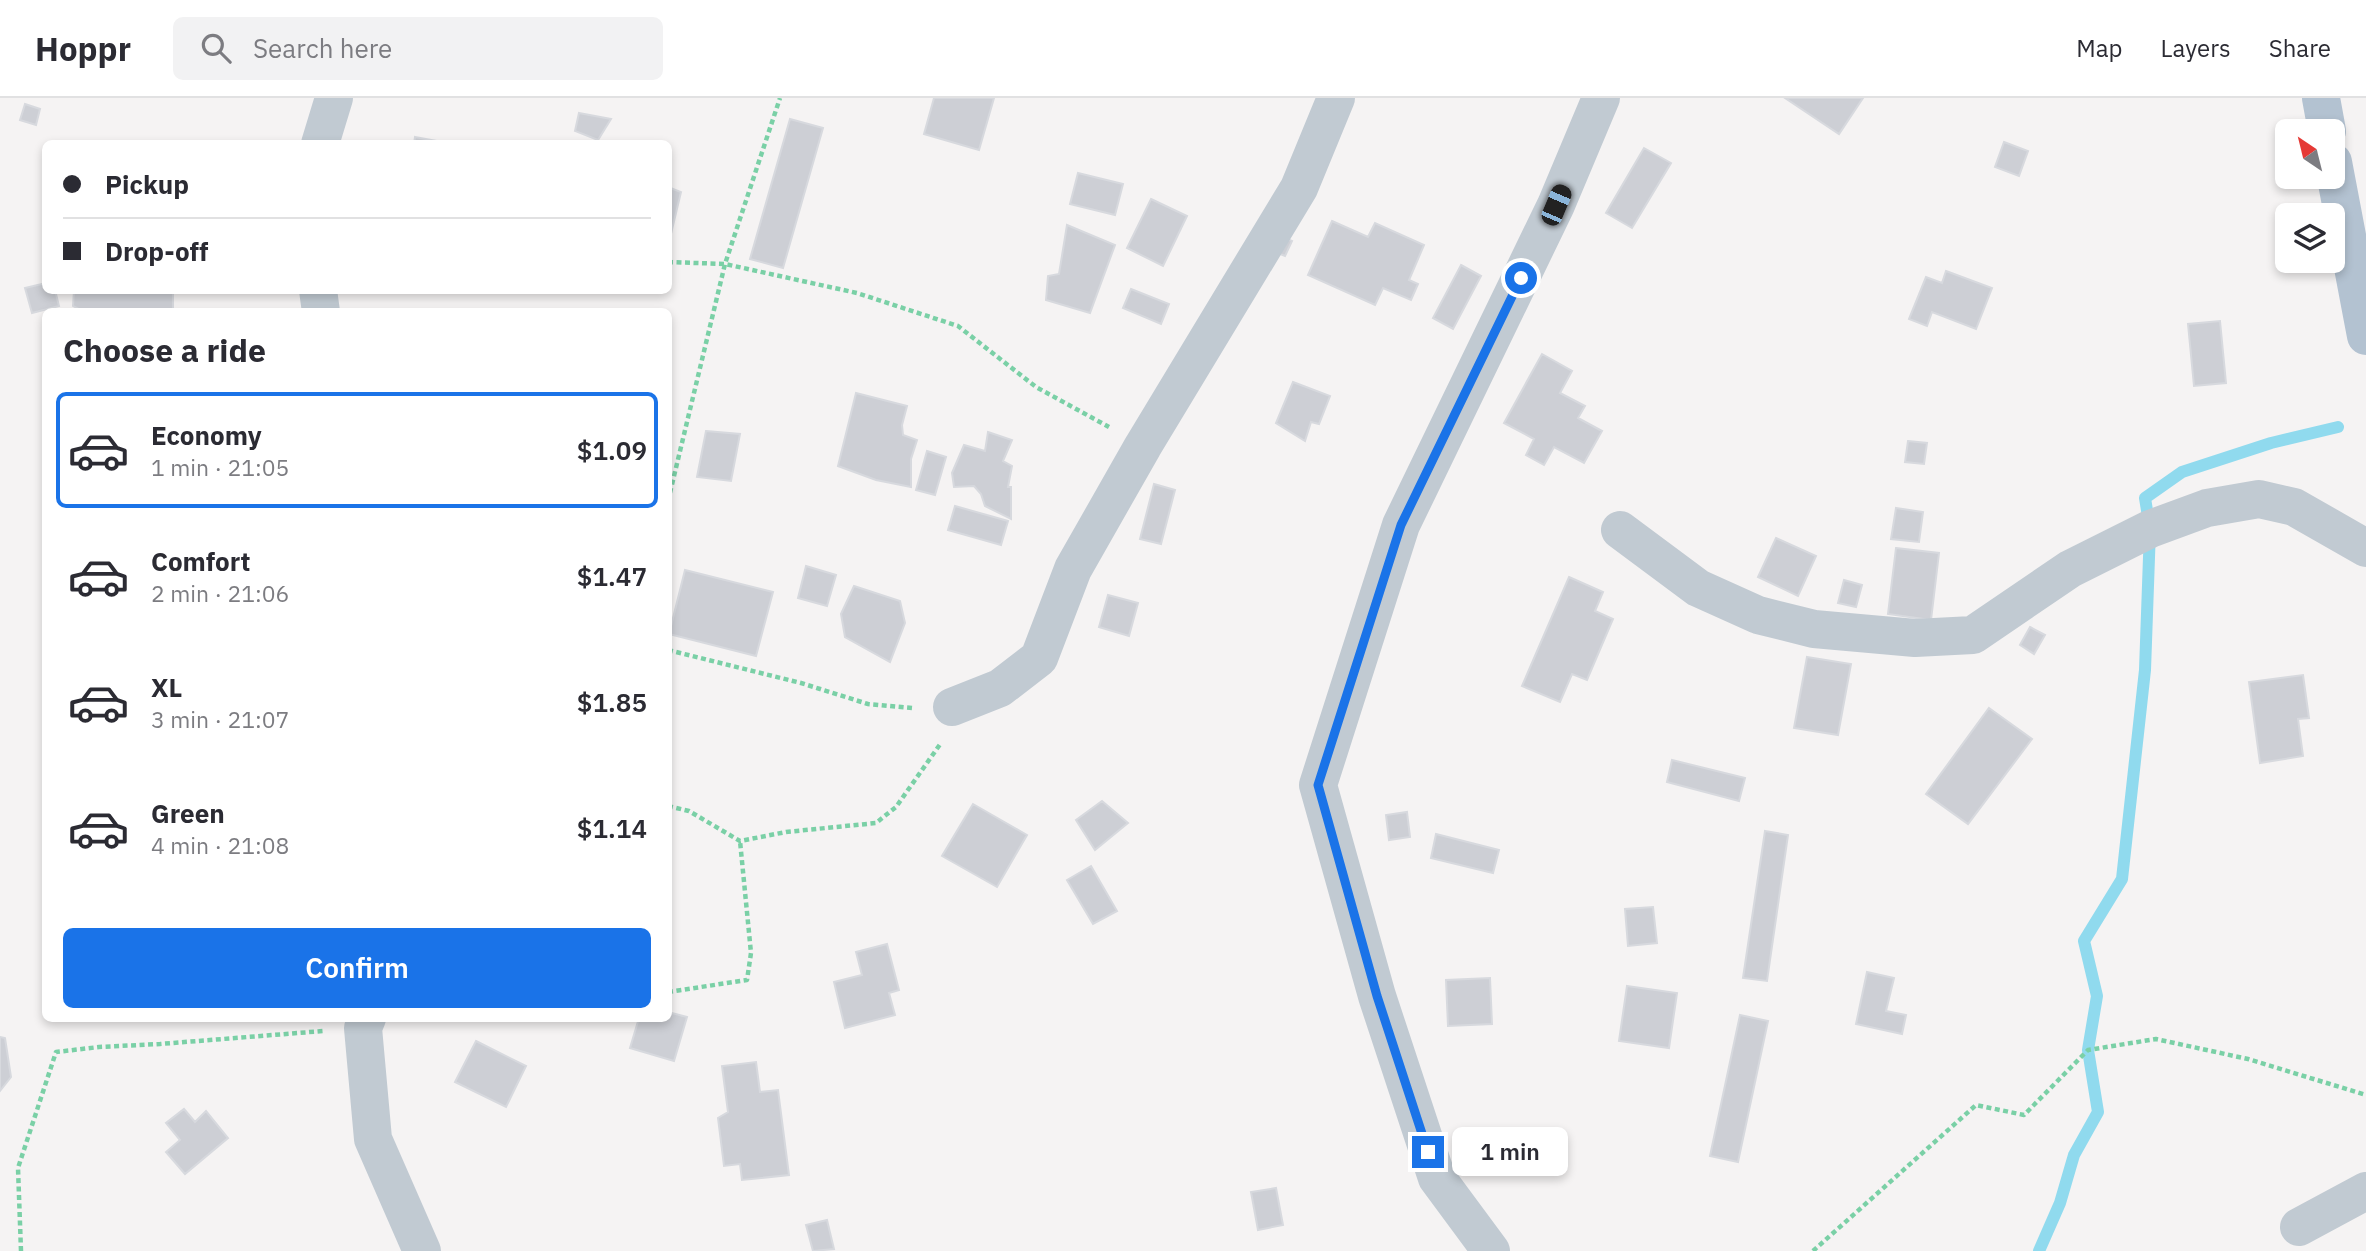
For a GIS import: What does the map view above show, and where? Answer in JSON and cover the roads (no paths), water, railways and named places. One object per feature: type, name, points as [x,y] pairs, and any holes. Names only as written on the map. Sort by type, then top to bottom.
[{"type":"main road","points":[[2320,98],[2324,119]]},
{"type":"main road","points":[[2338,189],[2366,336]]},
{"type":"street","points":[[321,140],[334,98]]},
{"type":"street","points":[[952,708],[1000,688],[1039,658],[1073,569],[1143,446],[1299,188],[1336,98]]},
{"type":"street","points":[[1491,1251],[1437,1178],[1377,996],[1318,785],[1401,525],[1556,205],[1601,98]]},
{"type":"street","points":[[1620,530],[1698,588],[1758,615],[1814,629],[1915,639],[1973,635],[2070,569],[2150,529],[2207,508],[2259,499],[2294,507],[2366,548]]},
{"type":"street","points":[[365,1023],[373,1139],[422,1251]]},
{"type":"street","points":[[2299,1227],[2366,1191]]},
{"type":"waterway","points":[[2039,1251],[2060,1203],[2074,1155],[2098,1112],[2088,1050],[2097,996],[2084,941],[2122,879],[2145,670],[2150,529],[2145,498],[2182,472],[2271,443],[2338,427]]}]
